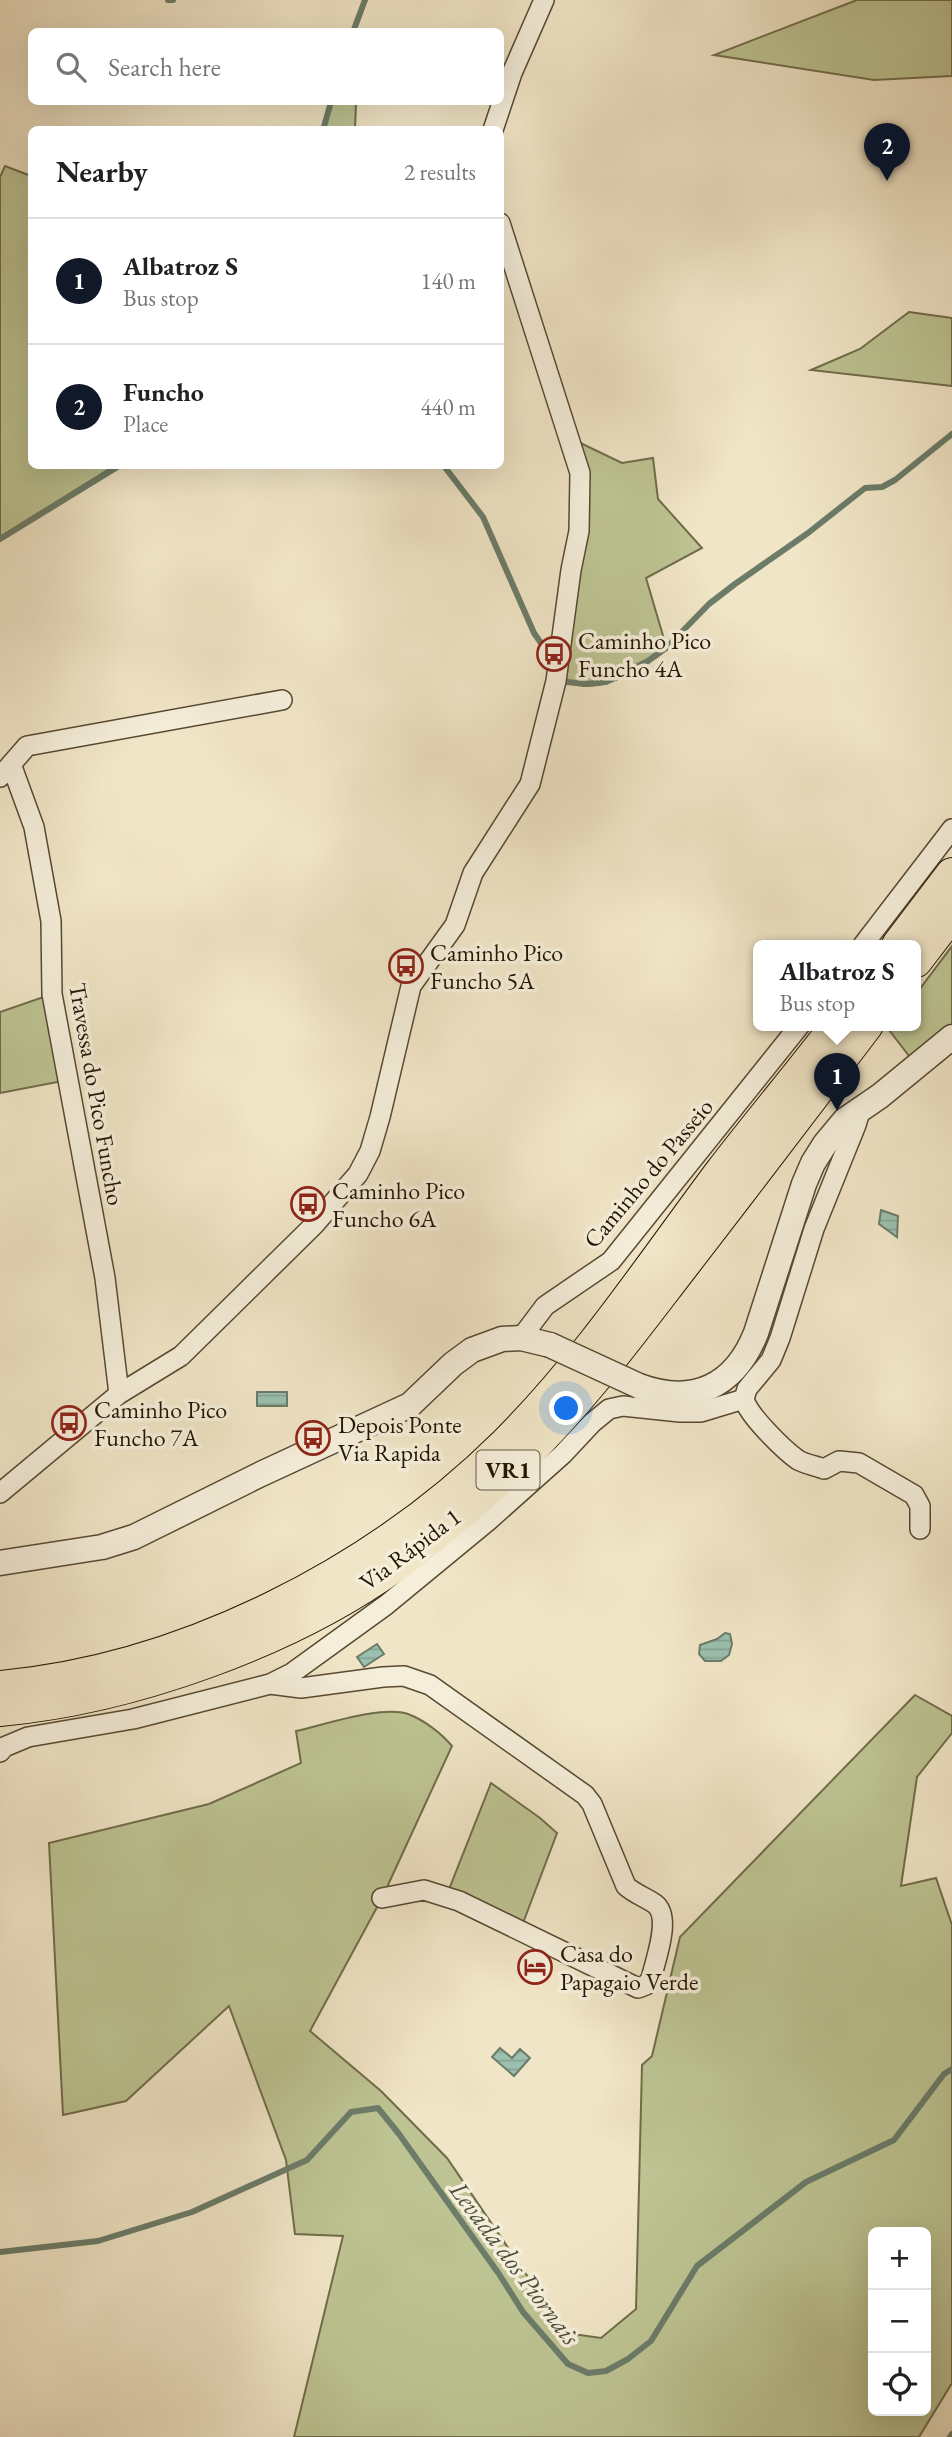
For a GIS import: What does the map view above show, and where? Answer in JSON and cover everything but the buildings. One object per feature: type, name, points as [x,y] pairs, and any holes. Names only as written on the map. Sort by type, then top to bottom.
[{"type":"highway","points":[[902,940],[952,874]]},
{"type":"highway","points":[[921,954],[952,914]]},
{"type":"highway","name":"Via Rápida 1","points":[[0,1687],[94,1671],[186,1643],[230,1626],[321,1582],[379,1546],[437,1503],[506,1443],[553,1391],[832,1031]]},
{"type":"highway","name":"Via Rápida 1","points":[[0,1710],[96,1694],[194,1665],[309,1616],[395,1566],[524,1456],[569,1406],[617,1350],[862,1031]]},
{"type":"street","points":[[504,98],[542,4]]},
{"type":"street","points":[[495,126],[502,105]]},
{"type":"street","points":[[0,1493],[119,1394],[181,1356],[314,1225],[358,1174],[370,1150],[380,1117],[411,986],[455,925],[473,873],[530,784],[556,681],[579,531],[580,473],[504,236]]},
{"type":"street","points":[[6,771],[27,746],[282,700]]},
{"type":"street","name":"Travessa do Pico Funcho","points":[[6,771],[34,827],[51,921],[52,994],[105,1278],[119,1394]]},
{"type":"street","points":[[867,940],[952,829]]},
{"type":"street","name":"Caminho do Passeio","points":[[521,1338],[545,1306],[611,1261],[795,1031]]},
{"type":"street","points":[[0,1563],[102,1547],[134,1537],[410,1405],[453,1364],[472,1350],[502,1339],[521,1338],[550,1345],[656,1392],[689,1394],[719,1383],[748,1353],[813,1163],[835,1130],[952,1037]]},
{"type":"street","points":[[861,1108],[814,1229],[780,1338],[771,1360],[747,1389],[744,1399],[746,1406],[761,1424],[799,1460],[824,1469],[839,1461],[859,1463],[914,1495],[920,1506],[920,1529]]},
{"type":"street","points":[[0,1752],[4,1747],[28,1737],[133,1720],[270,1684],[292,1672],[386,1605],[498,1512],[609,1409],[623,1406],[701,1412],[744,1399]]},
{"type":"street","points":[[270,1684],[301,1688],[404,1676],[430,1685],[585,1794],[592,1804],[626,1886],[634,1894],[657,1905],[663,1924],[651,1979],[638,1988],[459,1902],[424,1890],[382,1898]]},
{"type":"shaded area","points":[[857,0],[952,0],[952,76],[874,80],[714,55]]},
{"type":"shaded area","points":[[330,105],[356,105],[355,126],[323,126]]},
{"type":"shaded area","points":[[5,166],[28,175],[28,469],[109,469],[0,537],[0,177]]},
{"type":"shaded area","points":[[909,312],[952,318],[952,386],[811,370],[860,349]]},
{"type":"shaded area","points":[[570,438],[622,463],[653,458],[658,499],[702,548],[646,578],[667,649],[618,679],[585,686],[556,681],[571,570]]},
{"type":"shaded area","points":[[952,946],[952,1037],[916,1065],[890,1031],[921,1031],[921,987]]},
{"type":"shaded area","points":[[52,994],[68,1080],[0,1093],[0,1012]]},
{"type":"shaded area","points":[[881,1210],[898,1216],[897,1237],[879,1224]]},
{"type":"shaded area","points":[[257,1392],[287,1392],[287,1406],[257,1406]]},
{"type":"shaded area","points":[[725,1633],[730,1634],[732,1644],[729,1655],[721,1661],[705,1661],[699,1654],[700,1645]]},
{"type":"shaded area","points":[[377,1644],[384,1654],[364,1667],[357,1657]]},
{"type":"shaded area","points":[[915,1695],[952,1716],[952,1733],[917,1777],[901,1886],[936,1878],[952,1925],[952,2383],[919,2437],[294,2437],[343,2236],[295,2234],[286,2160],[229,2006],[126,2101],[63,2115],[49,1843],[209,1804],[301,1763],[296,1731],[369,1714],[397,1712],[420,1720],[443,1736],[452,1746],[382,1898],[310,2031],[381,2091],[447,2158],[566,2333],[601,2338],[636,2309],[642,2065],[652,2056],[680,1937]]},
{"type":"shaded area","points":[[491,1783],[557,1833],[520,1931],[446,1897]]},
{"type":"shaded area","points":[[500,2048],[512,2058],[520,2049],[530,2058],[514,2076],[492,2057]]},
{"type":"waterway","points":[[168,0],[173,0]]},
{"type":"waterway","points":[[354,28],[365,0]]},
{"type":"waterway","points":[[324,126],[330,105]]},
{"type":"waterway","points":[[567,682],[606,682],[648,661],[666,648],[709,604],[735,584],[808,533],[865,488],[882,487],[895,480],[952,434]]},
{"type":"waterway","points":[[0,539],[114,469]]},
{"type":"waterway","points":[[446,469],[483,517],[534,633],[552,659]]},
{"type":"waterway","name":"Levada dos Piornais","points":[[0,2252],[98,2241],[192,2212],[307,2160],[351,2112],[378,2108],[499,2274],[523,2312],[568,2364],[588,2373],[606,2371],[628,2359],[651,2341],[697,2266],[806,2182],[894,2140],[944,2074],[952,2069]]},
{"type":"place","name":"Funcho","points":[[887,181]]},
{"type":"place","name":"Caminho Pico Funcho 4A","points":[[554,654]]},
{"type":"place","name":"Caminho Pico Funcho 5A","points":[[406,966]]},
{"type":"place","name":"Albatroz S","points":[[837,1111]]},
{"type":"place","name":"Caminho Pico Funcho 6A","points":[[308,1204]]},
{"type":"place","name":"Caminho Pico Funcho 7A","points":[[69,1423]]},
{"type":"place","name":"Depois Ponte Via Rapida","points":[[313,1438]]},
{"type":"place","name":"Casa do Papagaio Verde","points":[[535,1967]]}]
